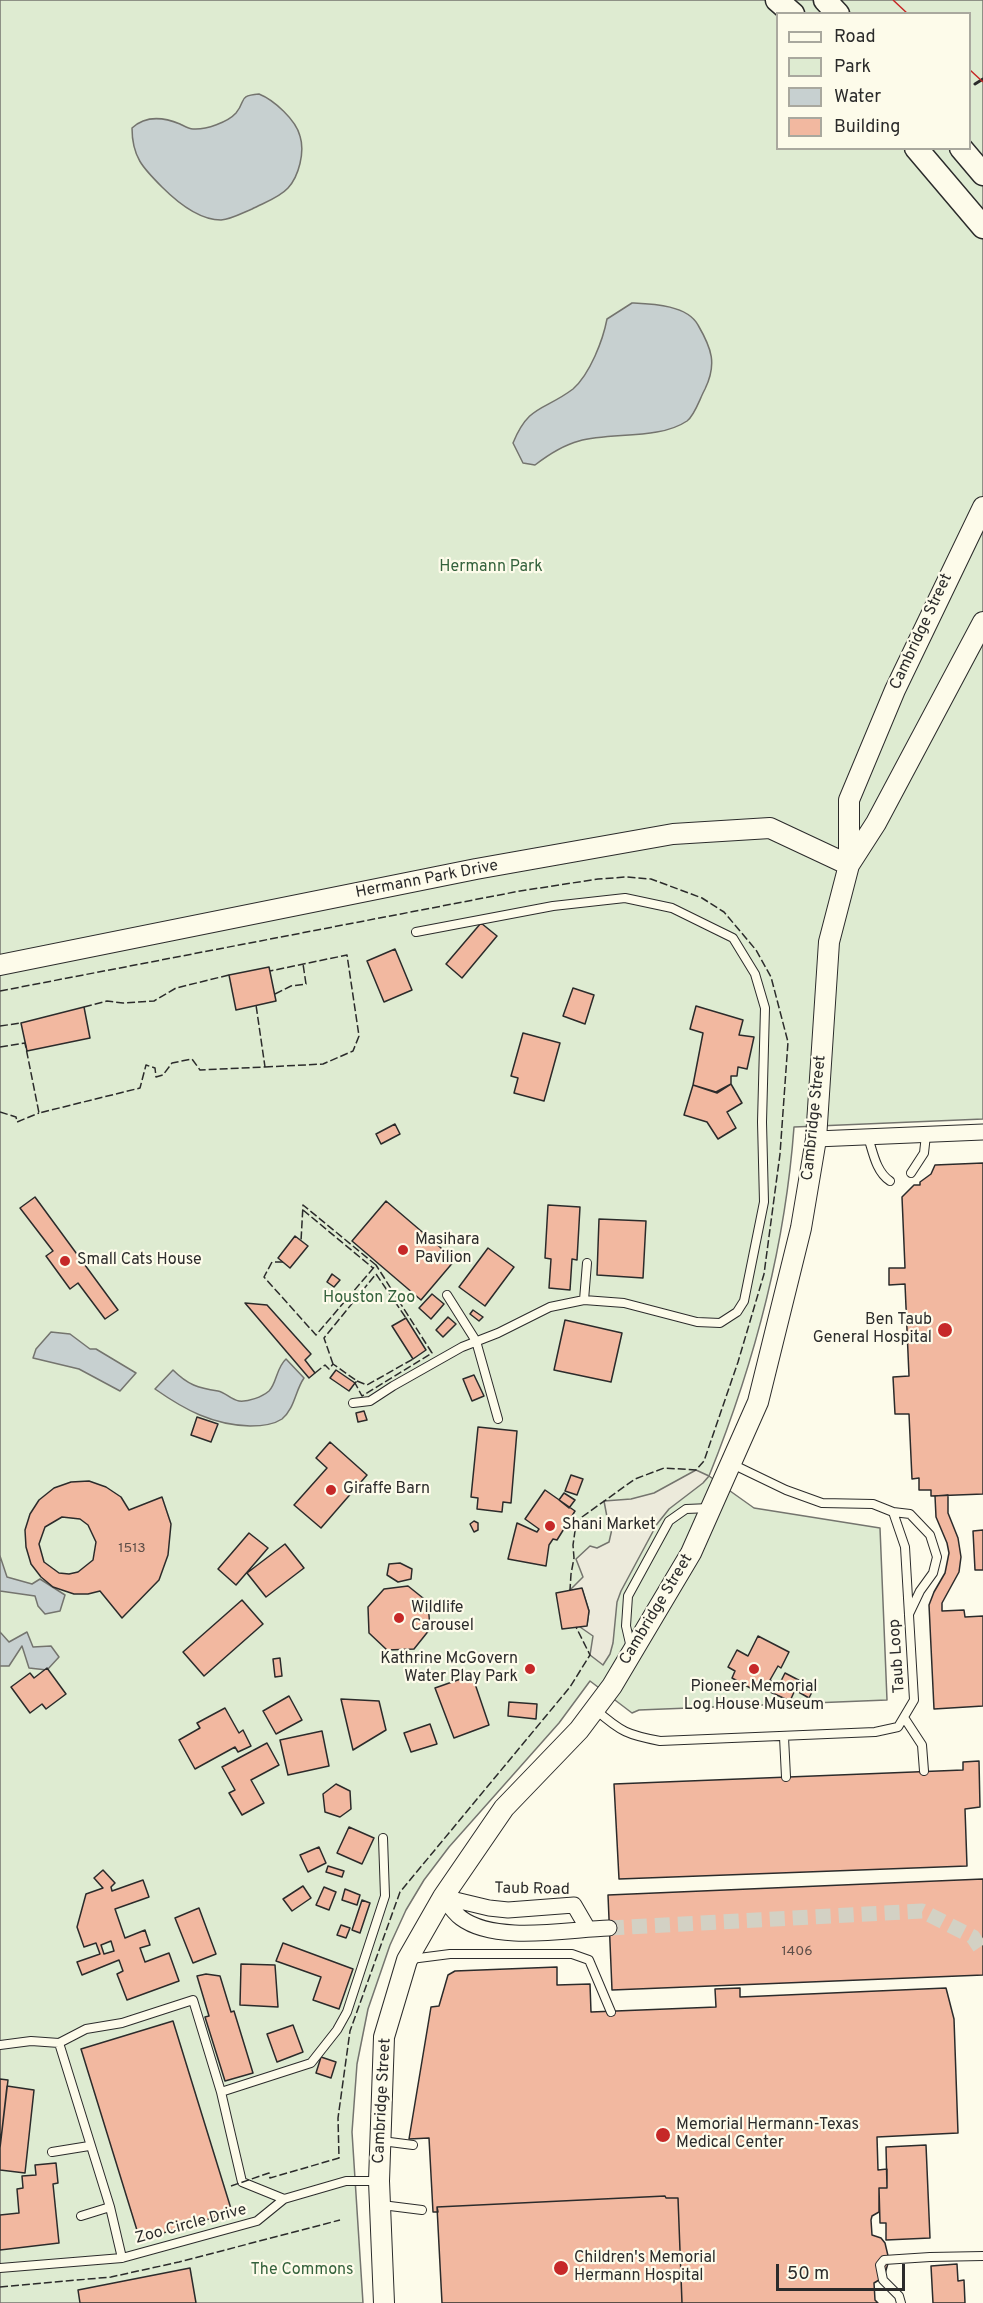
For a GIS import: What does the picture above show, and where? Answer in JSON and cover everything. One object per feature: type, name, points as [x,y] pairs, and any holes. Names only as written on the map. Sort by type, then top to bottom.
[{"type":"main road","points":[[777,0],[791,12]]},
{"type":"main road","points":[[825,0],[836,12]]},
{"type":"main road","points":[[918,150],[983,227]]},
{"type":"main road","points":[[964,150],[983,174]]},
{"type":"street","name":"Cambridge Street","points":[[384,2303],[379,2181],[384,2037],[407,1960],[443,1897],[504,1808],[579,1730],[612,1686],[691,1553],[758,1402],[801,1228],[816,1138],[829,942],[849,865],[849,800],[895,690],[983,507]]},
{"type":"street","name":"Cambridge Street","points":[[849,865],[876,823],[983,622]]},
{"type":"street","name":"Hermann Park Drive","points":[[0,965],[476,869],[673,834],[770,828],[849,865]]},
{"type":"street","points":[[816,1138],[983,1132]]},
{"type":"street","points":[[443,1897],[462,1918],[489,1930],[521,1934],[609,1928]]},
{"type":"street","name":"Taub Road","points":[[443,1897],[508,1910],[574,1905],[588,1929]]},
{"type":"lane","points":[[353,1403],[370,1401],[462,1347],[550,1307],[584,1300],[624,1303],[697,1322],[720,1323],[737,1312],[744,1301],[764,1202],[762,1122],[765,1008],[755,974],[733,938],[672,908],[625,898],[553,906],[416,932]]},
{"type":"lane","points":[[911,1173],[919,1164],[924,1153],[926,1135]]},
{"type":"lane","points":[[868,1137],[875,1160],[884,1177],[890,1180]]},
{"type":"lane","points":[[584,1300],[586,1263]]},
{"type":"lane","points":[[447,1295],[476,1341],[498,1419]]},
{"type":"lane","points":[[731,1464],[786,1490],[822,1503],[873,1504],[893,1512],[910,1514],[930,1535],[937,1557],[933,1573],[908,1615]]},
{"type":"lane","points":[[632,1652],[626,1626],[628,1596],[669,1521],[686,1509],[712,1508]]},
{"type":"lane","name":"Taub Loop","points":[[893,1512],[905,1547],[914,1700],[905,1719]]},
{"type":"lane","points":[[595,1709],[616,1728],[631,1736],[660,1741],[875,1732],[898,1727],[905,1719],[922,1745],[924,1771]]},
{"type":"lane","points":[[784,1737],[786,1777]]},
{"type":"lane","points":[[221,2092],[311,2063],[337,2030],[347,2012],[385,1896],[383,1839]]},
{"type":"lane","points":[[407,1960],[450,1954],[572,1954],[589,1960],[611,2012]]},
{"type":"lane","points":[[0,2045],[31,2041],[59,2043],[86,2029],[122,2023],[193,2000],[221,2092],[242,2182],[284,2199]]},
{"type":"lane","points":[[59,2043],[89,2146],[110,2207],[122,2258]]},
{"type":"lane","points":[[381,2140],[413,2145]]},
{"type":"lane","points":[[52,2152],[89,2146]]},
{"type":"lane","name":"Zoo Circle Drive","points":[[0,2268],[122,2258],[257,2221],[284,2199],[346,2181],[379,2181]]},
{"type":"lane","points":[[380,2205],[422,2210]]},
{"type":"lane","points":[[81,2216],[110,2207]]},
{"type":"lane","points":[[901,2303],[899,2296],[883,2280],[880,2265],[884,2260],[983,2256]]},
{"type":"green space","name":"Hermann Park","points":[[0,0],[983,0],[983,1119],[794,1127],[783,1217],[765,1304],[740,1391],[709,1476],[754,1508],[880,1528],[887,1700],[639,1710],[632,1713],[590,1681],[559,1723],[449,1847],[424,1880],[406,1910],[390,1945],[368,2009],[357,2064],[352,2132],[363,2303],[0,2303]]},
{"type":"shaded area","points":[[696,1470],[709,1476],[669,1509],[657,1524],[621,1591],[617,1602],[613,1643],[610,1654],[603,1665],[590,1655],[593,1636],[580,1627],[587,1625],[589,1611],[582,1589],[570,1590],[583,1577],[576,1559],[590,1546],[597,1548],[609,1542],[612,1529],[604,1501],[631,1499],[654,1493]]},
{"type":"water","points":[[259,94],[278,106],[294,124],[300,136],[301,156],[295,177],[288,188],[252,209],[221,220],[197,214],[162,187],[149,174],[136,154],[132,128],[143,121],[155,118],[191,129],[210,127],[236,113],[245,97]]},
{"type":"water","points":[[632,303],[659,305],[686,313],[693,318],[703,334],[710,349],[711,372],[692,415],[687,421],[663,431],[592,438],[568,445],[535,465],[523,463],[513,443],[525,421],[579,383],[595,356],[607,319]]},
{"type":"water","points":[[51,1332],[70,1334],[90,1349],[96,1349],[136,1373],[120,1391],[79,1369],[33,1358],[36,1349]]},
{"type":"water","points":[[286,1359],[304,1378],[286,1415],[271,1424],[250,1426],[224,1423],[188,1410],[155,1389],[173,1370],[194,1385],[221,1392],[236,1400],[251,1400],[269,1391]]},
{"type":"water","points":[[0,1556],[7,1577],[32,1584],[40,1579],[65,1595],[60,1611],[45,1614],[38,1606],[35,1596],[0,1591]]},
{"type":"water","points":[[0,1632],[9,1642],[27,1632],[33,1647],[51,1646],[59,1657],[47,1670],[29,1668],[22,1646],[9,1666],[0,1666]]},
{"type":"building","points":[[481,923],[497,936],[462,978],[446,964]]},
{"type":"building","points":[[395,949],[412,990],[384,1002],[367,961]]},
{"type":"building","points":[[269,967],[276,1001],[236,1010],[229,975]]},
{"type":"building","points":[[573,988],[594,995],[585,1024],[563,1016]]},
{"type":"building","points":[[696,1006],[743,1020],[739,1035],[754,1037],[747,1069],[738,1067],[737,1076],[731,1076],[731,1084],[716,1092],[693,1085],[703,1033],[690,1029]]},
{"type":"building","points":[[84,1007],[90,1038],[27,1051],[21,1023]]},
{"type":"building","points":[[523,1033],[560,1043],[544,1101],[514,1093],[518,1078],[511,1076]]},
{"type":"building","points":[[731,1084],[742,1103],[727,1112],[736,1128],[718,1139],[707,1122],[684,1115],[693,1085],[717,1093]]},
{"type":"building","points":[[395,1124],[400,1134],[381,1144],[376,1134]]},
{"type":"building","name":"Ben Taub General Hospital","points":[[983,1163],[983,1494],[931,1496],[931,1490],[919,1490],[919,1478],[912,1479],[909,1414],[895,1414],[893,1377],[909,1376],[905,1284],[889,1285],[889,1268],[905,1268],[902,1197],[914,1185],[920,1185],[920,1182],[931,1174],[935,1165]]},
{"type":"building","name":"Small Cats House","points":[[35,1197],[118,1310],[105,1319],[78,1283],[70,1289],[46,1256],[53,1251],[20,1208]]},
{"type":"building","name":"Masihara Pavilion","points":[[386,1201],[455,1260],[421,1300],[352,1241]]},
{"type":"building","points":[[548,1205],[580,1207],[577,1260],[572,1259],[570,1290],[549,1288],[551,1259],[545,1258]]},
{"type":"building","points":[[599,1219],[646,1221],[643,1278],[597,1275]]},
{"type":"building","points":[[295,1236],[308,1246],[290,1268],[278,1258]]},
{"type":"building","points":[[488,1248],[514,1267],[485,1306],[459,1287]]},
{"type":"building","points":[[332,1274],[340,1280],[334,1287],[327,1282]]},
{"type":"building","points":[[432,1294],[444,1304],[431,1319],[419,1308]]},
{"type":"building","points":[[245,1303],[267,1305],[311,1354],[305,1360],[315,1373],[309,1378]]},
{"type":"building","points":[[473,1310],[483,1317],[479,1321],[470,1314]]},
{"type":"building","points":[[448,1317],[456,1324],[443,1337],[436,1330]]},
{"type":"building","points":[[406,1318],[426,1350],[413,1359],[392,1326]]},
{"type":"building","points":[[565,1320],[622,1333],[611,1382],[554,1370]]},
{"type":"building","points":[[336,1370],[355,1383],[349,1391],[330,1378]]},
{"type":"building","points":[[474,1375],[484,1396],[472,1401],[463,1379]]},
{"type":"building","points":[[364,1411],[367,1420],[358,1422],[356,1413]]},
{"type":"building","points":[[197,1417],[218,1424],[211,1442],[191,1435]]},
{"type":"building","points":[[478,1427],[517,1431],[511,1503],[503,1502],[502,1512],[477,1509],[478,1498],[471,1497]]},
{"type":"building","name":"Giraffe Barn","points":[[330,1442],[367,1475],[321,1528],[294,1505],[327,1468],[316,1458]]},
{"type":"building","points":[[571,1475],[583,1479],[577,1495],[565,1491]]},
{"type":"building","points":[[89,1481],[106,1487],[121,1497],[129,1510],[162,1497],[171,1524],[168,1555],[159,1580],[122,1618],[100,1591],[74,1594],[53,1587],[31,1564],[26,1547],[25,1530],[30,1514],[39,1500],[54,1488],[71,1482]],"holes":[[[62,1517],[80,1519],[88,1525],[96,1542],[93,1560],[78,1572],[59,1573],[44,1562],[39,1544],[45,1527]]]},
{"type":"building","name":"Shani Market","points":[[545,1490],[575,1511],[557,1540],[553,1539],[549,1545],[546,1566],[508,1559],[517,1523],[537,1532],[539,1529],[525,1519]]},
{"type":"building","points":[[564,1493],[575,1500],[569,1508],[559,1500]]},
{"type":"building","points":[[948,1495],[948,1513],[958,1538],[961,1557],[959,1572],[942,1603],[942,1611],[964,1610],[965,1617],[983,1616],[983,1706],[934,1709],[929,1605],[945,1573],[949,1553],[936,1517],[935,1496]]},
{"type":"building","points":[[474,1521],[478,1523],[478,1530],[474,1532],[470,1524]]},
{"type":"building","points":[[983,1530],[983,1570],[975,1570],[973,1531]]},
{"type":"building","points":[[249,1533],[268,1548],[236,1585],[218,1569]]},
{"type":"building","points":[[285,1544],[304,1568],[266,1597],[247,1573]]},
{"type":"building","points":[[400,1563],[412,1569],[411,1579],[398,1582],[387,1575],[389,1564]]},
{"type":"building","name":"Wildlife Carousel","points":[[408,1586],[428,1602],[430,1629],[414,1649],[387,1650],[369,1633],[368,1607],[384,1589]]},
{"type":"building","points":[[582,1588],[589,1611],[587,1626],[562,1629],[556,1593]]},
{"type":"building","points":[[242,1600],[263,1624],[204,1676],[183,1652]]},
{"type":"building","name":"Pioneer Memorial Log House Museum","points":[[758,1636],[789,1652],[781,1668],[778,1666],[770,1680],[779,1685],[785,1673],[814,1688],[809,1698],[795,1690],[790,1701],[757,1686],[754,1690],[732,1678],[735,1671],[728,1667],[737,1650],[748,1656]]},
{"type":"building","points":[[280,1658],[282,1676],[275,1677],[273,1659]]},
{"type":"building","points":[[47,1668],[66,1694],[46,1709],[42,1704],[30,1713],[11,1687],[30,1673],[34,1678]]},
{"type":"building","points":[[472,1675],[489,1725],[454,1738],[435,1688]]},
{"type":"building","points":[[289,1696],[302,1720],[276,1734],[263,1711]]},
{"type":"building","points":[[341,1699],[379,1701],[386,1730],[353,1750]]},
{"type":"building","points":[[509,1702],[537,1704],[536,1719],[508,1716]]},
{"type":"building","points":[[225,1708],[239,1733],[243,1730],[251,1746],[238,1752],[235,1747],[195,1769],[179,1740],[200,1728],[197,1723]]},
{"type":"building","points":[[430,1724],[437,1744],[411,1752],[404,1733]]},
{"type":"building","points":[[322,1731],[329,1766],[288,1775],[280,1740]]},
{"type":"building","points":[[267,1743],[279,1765],[251,1780],[264,1803],[242,1815],[229,1793],[235,1790],[222,1767]]},
{"type":"building","points":[[979,1761],[980,1807],[965,1809],[967,1866],[619,1879],[614,1784],[963,1770],[963,1762]]},
{"type":"building","points":[[336,1784],[350,1791],[351,1809],[340,1817],[325,1812],[323,1794]]},
{"type":"building","points":[[349,1827],[374,1838],[362,1864],[337,1853]]},
{"type":"building","points":[[319,1847],[326,1863],[308,1872],[300,1855]]},
{"type":"building","points":[[328,1866],[344,1871],[342,1877],[326,1872]]},
{"type":"building","points":[[103,1870],[115,1883],[111,1887],[112,1891],[143,1880],[149,1897],[115,1909],[125,1938],[145,1930],[150,1945],[140,1948],[145,1962],[169,1953],[179,1981],[127,2000],[117,1974],[123,1971],[119,1960],[82,1975],[77,1962],[100,1954],[96,1943],[84,1947],[77,1927],[86,1894],[103,1888],[94,1878]],"holes":[[[111,1941],[114,1951],[104,1954],[101,1945]]]},
{"type":"building","points":[[983,1879],[983,1975],[612,1990],[608,1895]]},
{"type":"building","points":[[303,1886],[311,1898],[292,1911],[283,1899]]},
{"type":"building","points":[[324,1887],[336,1892],[329,1910],[316,1905]]},
{"type":"building","points":[[345,1889],[360,1895],[357,1905],[342,1900]]},
{"type":"building","points":[[362,1900],[370,1903],[360,1933],[352,1930]]},
{"type":"building","points":[[199,1908],[216,1954],[193,1963],[175,1918]]},
{"type":"building","points":[[341,1925],[350,1928],[346,1938],[337,1935]]},
{"type":"building","points":[[283,1943],[353,1969],[339,2009],[313,2000],[321,1977],[276,1961]]},
{"type":"building","points":[[241,1964],[275,1965],[278,2007],[240,2005]]},
{"type":"building","name":"Memorial Hermann-Texas Medical Center","points":[[557,1967],[557,1985],[590,1984],[591,2012],[716,2007],[715,1989],[740,1988],[740,1997],[946,1988],[954,2019],[958,2133],[877,2137],[878,2170],[887,2169],[887,2188],[879,2188],[879,2212],[872,2216],[872,2235],[881,2238],[885,2243],[889,2260],[884,2277],[874,2283],[875,2300],[878,2303],[682,2303],[678,2198],[666,2198],[665,2196],[437,2207],[438,2212],[433,2212],[429,2138],[409,2139],[431,2007],[439,2006],[448,1975],[455,1971]]},
{"type":"building","points":[[206,1974],[220,1976],[231,2012],[234,2011],[253,2073],[225,2081],[205,2017],[209,2016],[197,1976]]},
{"type":"building","points":[[173,2021],[232,2212],[140,2240],[81,2049]]},
{"type":"building","points":[[293,2025],[303,2052],[277,2062],[267,2034]]},
{"type":"building","points":[[321,2057],[336,2062],[331,2078],[316,2073]]},
{"type":"building","points":[[0,2079],[8,2080],[0,2148]]},
{"type":"building","points":[[7,2086],[34,2090],[25,2173],[0,2170],[0,2148]]},
{"type":"building","points":[[926,2145],[930,2238],[886,2240],[886,2223],[880,2223],[879,2188],[887,2188],[886,2147]]},
{"type":"building","points":[[56,2163],[58,2183],[53,2184],[59,2243],[0,2250],[0,2215],[19,2213],[17,2189],[23,2188],[22,2176],[36,2175],[35,2165]]},
{"type":"building","name":"Children's Memorial Hermann Hospital","points":[[665,2196],[666,2198],[678,2198],[682,2303],[442,2303],[437,2207]]},
{"type":"building","points":[[957,2264],[958,2281],[964,2280],[965,2303],[933,2303],[931,2266]]},
{"type":"building","points":[[190,2268],[196,2303],[80,2303],[78,2290]]},
{"type":"tunnel","points":[[609,1928],[922,1911],[973,1937],[983,1952]]},
{"type":"fence","points":[[0,991],[520,891],[598,879],[626,877],[651,879],[702,898],[724,912],[756,950],[771,977],[788,1042],[780,1154],[764,1274],[738,1362],[704,1461],[696,1470],[664,1468],[635,1479],[582,1517],[575,1531],[570,1590]]},
{"type":"fence","points":[[265,1067],[323,1064],[353,1051],[359,1036],[347,955],[270,971]]},
{"type":"fence","points":[[275,994],[291,986],[306,984],[303,964]]},
{"type":"fence","points":[[84,1007],[107,1001],[123,1003],[154,1001],[176,988],[229,975]]},
{"type":"fence","points":[[0,1047],[25,1043],[39,1113],[140,1088],[146,1065],[155,1068],[156,1077],[163,1075],[172,1063],[192,1059],[200,1070],[265,1067],[256,1005]]},
{"type":"fence","points":[[0,1026],[21,1023]]},
{"type":"fence","points":[[0,1112],[16,1117],[17,1122],[39,1113]]},
{"type":"fence","points":[[283,1262],[272,1262],[264,1277],[316,1335],[376,1265],[303,1205],[301,1241]]},
{"type":"fence","points":[[303,1210],[373,1268]]},
{"type":"fence","points":[[315,1373],[325,1365],[329,1369],[333,1364],[357,1381],[355,1383],[362,1396],[432,1353],[376,1265]]},
{"type":"fence","points":[[333,1364],[324,1338],[376,1274],[406,1318]]},
{"type":"fence","points":[[357,1381],[367,1385],[413,1359]]},
{"type":"fence","points":[[231,2186],[269,2173],[270,2178],[339,2158],[338,2118],[350,2031],[400,1892],[570,1687],[590,1655],[576,1627]]},
{"type":"fence","points":[[0,2287],[111,2277],[179,2262],[340,2220]]},
{"type":"wall","points":[[975,84],[983,79]]},
{"type":"power","points":[[893,0],[906,12]]},
{"type":"power","points":[[971,71],[983,82]]},
{"type":"place","name":"Masihara Pavilion","points":[[403,1250]]},
{"type":"place","name":"Small Cats House","points":[[65,1261]]},
{"type":"place","name":"Ben Taub General Hospital","points":[[945,1330]]},
{"type":"place","name":"Giraffe Barn","points":[[331,1490]]},
{"type":"place","name":"Shani Market","points":[[550,1526]]},
{"type":"place","name":"Wildlife Carousel","points":[[399,1618]]},
{"type":"place","name":"Kathrine McGovern Water Play Park","points":[[530,1669]]},
{"type":"place","name":"Pioneer Memorial Log House Museum","points":[[754,1669]]},
{"type":"place","name":"Memorial Hermann-Texas Medical Center","points":[[663,2135]]},
{"type":"place","name":"Children's Memorial Hermann Hospital","points":[[561,2268]]},
{"type":"park label","name":"Houston Zoo","points":[[369,1299]]},
{"type":"park label","name":"The Commons","points":[[302,2271]]}]
